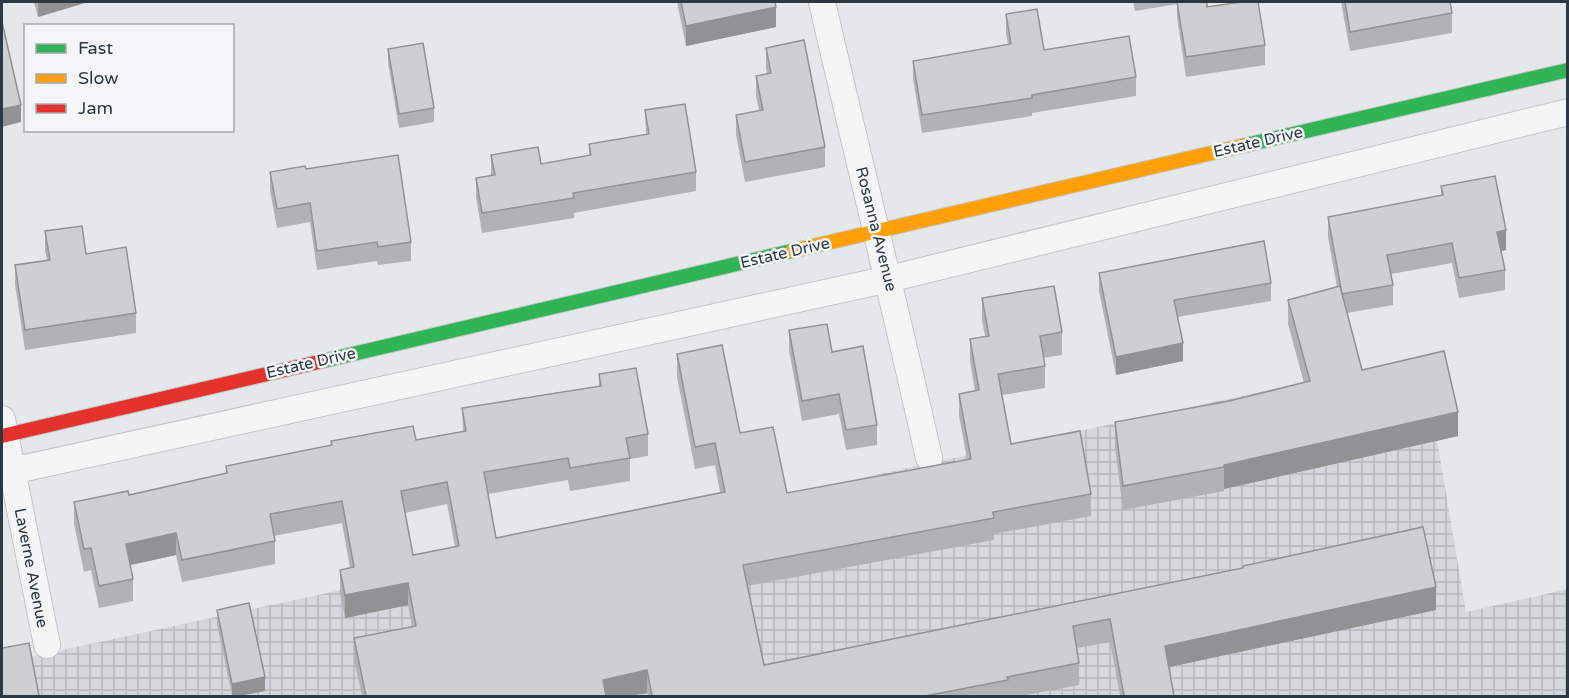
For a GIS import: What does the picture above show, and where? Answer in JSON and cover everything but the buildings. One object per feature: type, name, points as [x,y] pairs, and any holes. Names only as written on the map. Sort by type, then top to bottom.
[{"type":"street","name":"Rosanna Avenue","points":[[822,2],[875,232],[889,279],[929,458]]},
{"type":"street","name":"Estate Drive","points":[[3,430],[875,232],[1568,70]]},
{"type":"street","points":[[7,471],[889,279],[1568,112]]},
{"type":"street","name":"Laverne Avenue","points":[[3,430],[7,471],[47,645]]},
{"type":"shaded area","points":[[1423,357],[1466,612],[1568,589],[1567,696],[2,696],[2,663]]},
{"type":"traffic: fast","points":[[1246,145],[1568,70]]},
{"type":"traffic: fast","points":[[323,361],[792,251]]},
{"type":"traffic: slow","points":[[792,251],[1246,145]]},
{"type":"traffic: jam","points":[[2,436],[323,361]]}]
